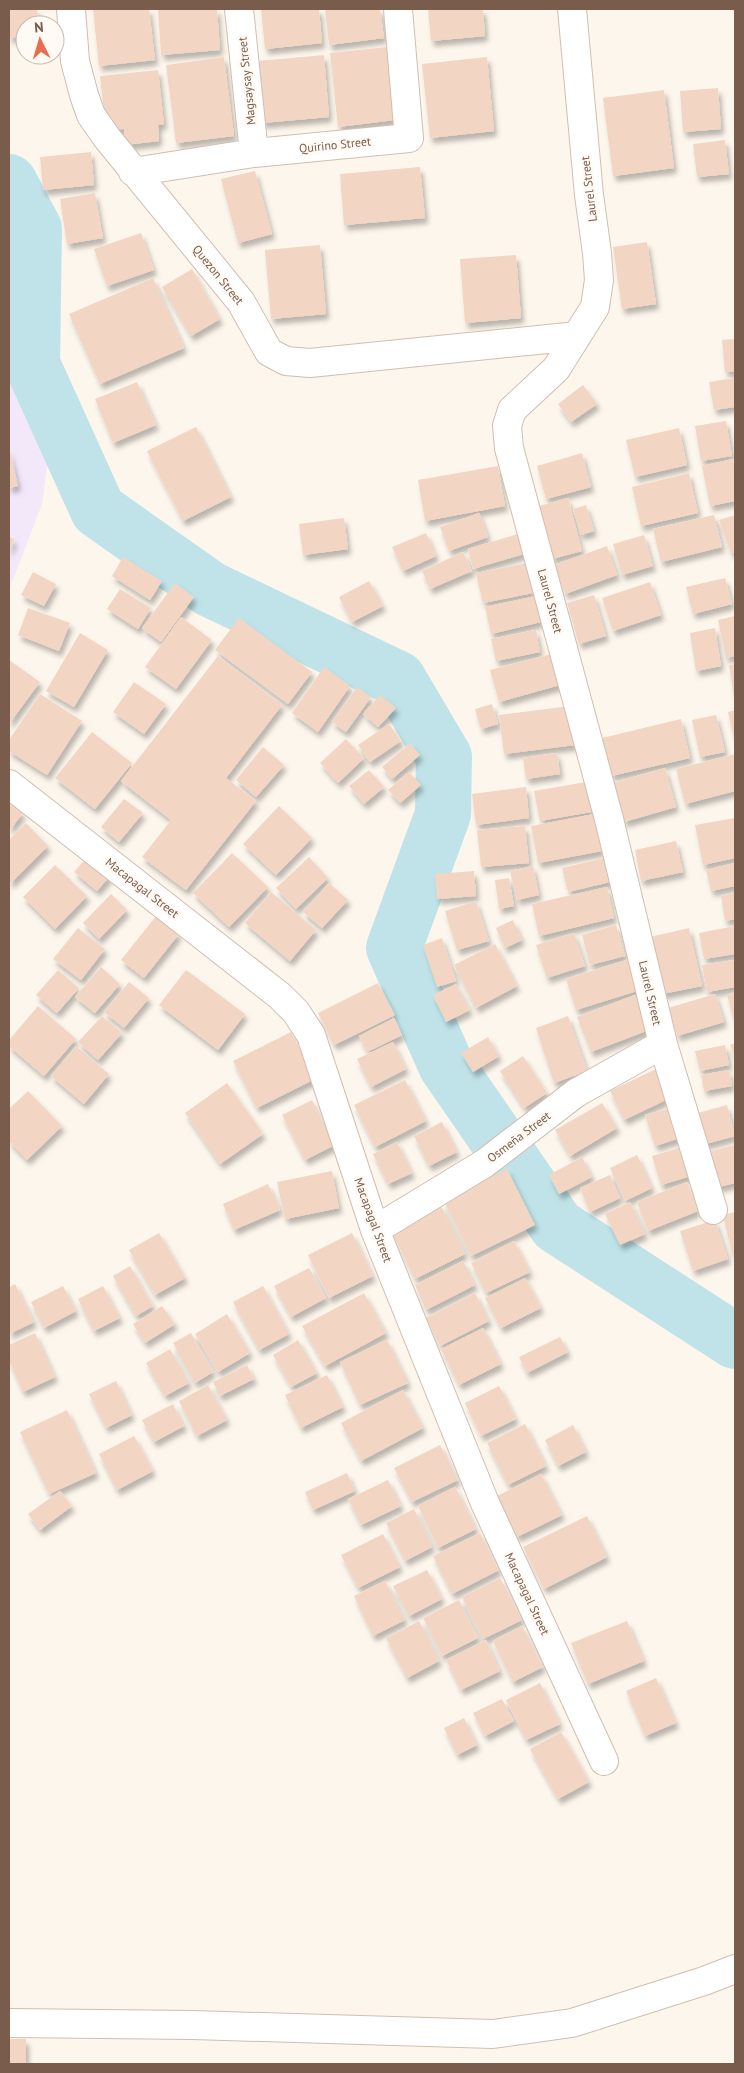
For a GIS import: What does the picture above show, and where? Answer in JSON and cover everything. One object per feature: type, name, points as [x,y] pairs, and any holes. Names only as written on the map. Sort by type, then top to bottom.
[{"type":"street","name":"Quezon Street","points":[[71,9],[75,60],[91,115],[106,138],[133,172],[241,302],[269,352],[286,361],[310,363],[577,336]]},
{"type":"street","name":"Magsaysay Street","points":[[239,9],[254,153]]},
{"type":"street","name":"Quirino Street","points":[[133,172],[254,153],[409,138],[398,9]]},
{"type":"street","name":"Laurel Street","points":[[572,9],[589,195],[598,253],[599,280],[595,307],[556,369],[512,410],[507,426],[509,448],[609,819],[663,1044],[713,1210]]},
{"type":"street","name":"Macapagal Street","points":[[9,784],[280,996],[296,1012],[310,1035],[375,1230],[485,1503],[604,1761]]},
{"type":"street","name":"Osmeña Street","points":[[375,1230],[485,1163],[576,1093],[663,1044]]},
{"type":"street","points":[[9,2024],[193,2024],[493,2034],[572,2023],[704,1981],[735,1969]]},
{"type":"shaded area","points":[[9,317],[50,443],[42,504],[9,590]]},
{"type":"building","points":[[9,9],[37,9],[38,15],[15,15],[15,38],[9,38]]},
{"type":"building","points":[[93,9],[149,9],[155,60],[99,66]]},
{"type":"building","points":[[158,9],[217,9],[220,50],[161,55]]},
{"type":"building","points":[[261,9],[319,9],[322,43],[265,49]]},
{"type":"building","points":[[325,9],[380,9],[384,38],[329,45]]},
{"type":"building","points":[[428,9],[483,9],[485,36],[431,41]]},
{"type":"building","points":[[387,47],[395,120],[338,127],[330,53]]},
{"type":"building","points":[[324,55],[329,117],[262,123],[257,61]]},
{"type":"building","points":[[224,57],[234,136],[176,143],[166,65]]},
{"type":"building","points":[[487,57],[494,131],[430,138],[422,64]]},
{"type":"building","points":[[158,70],[164,124],[158,125],[159,141],[125,145],[124,129],[106,130],[100,76]]},
{"type":"building","points":[[718,88],[721,129],[683,132],[680,91]]},
{"type":"building","points":[[664,90],[674,168],[613,176],[603,98]]},
{"type":"building","points":[[725,140],[729,174],[697,177],[693,144]]},
{"type":"building","points":[[91,152],[94,185],[43,190],[40,157]]},
{"type":"building","points":[[420,167],[425,218],[344,225],[340,174]]},
{"type":"building","points":[[255,171],[272,234],[238,243],[221,179]]},
{"type":"building","points":[[95,193],[103,238],[67,244],[60,199]]},
{"type":"building","points":[[141,233],[154,270],[107,286],[94,249]]},
{"type":"building","points":[[647,242],[656,304],[622,309],[613,247]]},
{"type":"building","points":[[320,245],[326,314],[271,319],[265,250]]},
{"type":"building","points":[[516,255],[521,318],[465,323],[460,259]]},
{"type":"building","points":[[192,269],[220,319],[191,336],[162,287]]},
{"type":"building","points":[[153,278],[184,348],[100,384],[69,314]]},
{"type":"building","points":[[735,339],[735,371],[725,372],[722,340]]},
{"type":"building","points":[[735,378],[735,407],[714,410],[709,382]]},
{"type":"building","points":[[137,382],[156,425],[113,443],[95,399]]},
{"type":"building","points":[[583,385],[597,404],[571,422],[558,404]]},
{"type":"building","points":[[726,421],[732,456],[701,461],[695,426]]},
{"type":"building","points":[[196,427],[231,497],[183,521],[147,451]]},
{"type":"building","points":[[679,428],[687,465],[635,477],[626,440]]},
{"type":"building","points":[[9,447],[18,486],[9,488]]},
{"type":"building","points":[[582,453],[591,487],[546,499],[537,466]]},
{"type":"building","points":[[733,459],[735,501],[710,506],[702,466]]},
{"type":"building","points":[[498,466],[505,506],[425,521],[418,480]]},
{"type":"building","points":[[689,473],[698,513],[641,526],[632,487]]},
{"type":"building","points":[[568,498],[582,551],[552,559],[539,506]]},
{"type":"building","points":[[586,505],[594,531],[581,535],[573,509]]},
{"type":"building","points":[[479,513],[488,537],[449,551],[440,527]]},
{"type":"building","points":[[714,515],[722,547],[661,562],[653,529]]},
{"type":"building","points":[[735,515],[735,552],[731,553],[719,520]]},
{"type":"building","points":[[344,518],[348,549],[303,555],[299,524]]},
{"type":"building","points":[[426,533],[436,556],[403,571],[392,547]]},
{"type":"building","points":[[518,534],[524,554],[473,569],[468,549]]},
{"type":"building","points":[[644,535],[653,566],[622,575],[613,544]]},
{"type":"building","points":[[9,537],[14,539],[9,553]]},
{"type":"building","points":[[607,546],[617,575],[565,594],[554,565]]},
{"type":"building","points":[[463,552],[472,571],[430,589],[422,571]]},
{"type":"building","points":[[123,557],[162,581],[150,600],[112,576]]},
{"type":"building","points":[[527,563],[533,593],[483,603],[476,573]]},
{"type":"building","points":[[33,572],[56,584],[44,606],[21,595]]},
{"type":"building","points":[[725,578],[732,604],[693,614],[686,587]]},
{"type":"building","points":[[369,581],[383,606],[352,622],[339,597]]},
{"type":"building","points":[[650,582],[661,615],[613,631],[602,598]]},
{"type":"building","points":[[175,583],[194,597],[161,642],[142,628]]},
{"type":"building","points":[[120,589],[151,608],[138,629],[107,609]]},
{"type":"building","points":[[594,595],[606,636],[579,644],[567,603]]},
{"type":"building","points":[[536,596],[541,622],[491,634],[485,607]]},
{"type":"building","points":[[28,608],[70,623],[59,651],[18,635]]},
{"type":"building","points":[[735,616],[735,656],[726,658],[718,620]]},
{"type":"building","points":[[181,617],[212,640],[176,689],[145,667]]},
{"type":"building","points":[[239,618],[312,672],[288,704],[215,650]]},
{"type":"building","points":[[715,628],[721,666],[696,671],[690,633]]},
{"type":"building","points":[[536,630],[540,652],[496,661],[491,639]]},
{"type":"building","points":[[80,633],[108,650],[74,707],[46,691]]},
{"type":"building","points":[[551,654],[560,685],[499,702],[490,670]]},
{"type":"building","points":[[218,656],[282,705],[226,778],[256,801],[186,890],[142,857],[171,820],[121,781]]},
{"type":"building","points":[[9,660],[40,682],[9,724]]},
{"type":"building","points":[[735,664],[735,697],[734,697],[729,665]]},
{"type":"building","points":[[324,667],[350,686],[318,732],[292,713]]},
{"type":"building","points":[[134,682],[166,704],[144,734],[113,712]]},
{"type":"building","points":[[357,687],[371,697],[346,732],[332,722]]},
{"type":"building","points":[[40,694],[82,721],[47,775],[9,751],[9,740]]},
{"type":"building","points":[[380,695],[396,708],[378,727],[363,714]]},
{"type":"building","points":[[492,704],[498,724],[481,729],[475,709]]},
{"type":"building","points":[[570,706],[575,745],[504,754],[499,715]]},
{"type":"building","points":[[735,710],[735,739],[734,739],[728,712]]},
{"type":"building","points":[[716,715],[725,752],[700,757],[692,720]]},
{"type":"building","points":[[681,719],[690,758],[611,776],[602,738]]},
{"type":"building","points":[[389,724],[401,741],[370,762],[358,745]]},
{"type":"building","points":[[92,732],[132,763],[95,809],[55,778]]},
{"type":"building","points":[[346,739],[364,758],[338,783],[320,763]]},
{"type":"building","points":[[410,743],[420,755],[392,779],[382,767]]},
{"type":"building","points":[[263,747],[284,765],[256,797],[236,780]]},
{"type":"building","points":[[557,753],[560,774],[526,779],[523,758]]},
{"type":"building","points":[[735,754],[735,791],[685,804],[676,769]]},
{"type":"building","points":[[665,768],[676,807],[624,822],[613,783]]},
{"type":"building","points":[[369,770],[384,787],[364,804],[349,786]]},
{"type":"building","points":[[409,772],[421,785],[400,803],[388,790]]},
{"type":"building","points":[[586,782],[591,812],[540,821],[534,791]]},
{"type":"building","points":[[526,787],[529,818],[476,825],[472,794]]},
{"type":"building","points":[[124,799],[143,813],[119,842],[101,827]]},
{"type":"building","points":[[9,802],[23,813],[9,831]]},
{"type":"building","points":[[279,806],[312,838],[276,875],[243,844]]},
{"type":"building","points":[[595,814],[602,851],[538,863],[531,826]]},
{"type":"building","points":[[735,818],[735,858],[703,865],[695,825]]},
{"type":"building","points":[[26,823],[48,846],[11,883],[9,881],[9,840]]},
{"type":"building","points":[[525,826],[529,863],[481,867],[477,830]]},
{"type":"building","points":[[676,841],[683,872],[641,881],[635,850]]},
{"type":"building","points":[[232,853],[268,887],[229,927],[193,893]]},
{"type":"building","points":[[87,857],[110,876],[97,891],[74,872]]},
{"type":"building","points":[[309,857],[328,878],[296,909],[276,888]]},
{"type":"building","points":[[604,858],[610,882],[568,892],[562,868]]},
{"type":"building","points":[[735,863],[735,886],[711,891],[706,870]]},
{"type":"building","points":[[55,865],[87,896],[55,929],[23,897]]},
{"type":"building","points":[[533,866],[539,895],[517,900],[510,871]]},
{"type":"building","points":[[474,871],[476,896],[437,899],[435,874]]},
{"type":"building","points":[[509,878],[514,906],[499,909],[495,880]]},
{"type":"building","points":[[329,883],[348,900],[322,928],[303,912]]},
{"type":"building","points":[[607,887],[614,918],[539,936],[532,904]]},
{"type":"building","points":[[271,892],[316,930],[290,961],[245,923]]},
{"type":"building","points":[[735,893],[735,919],[725,921],[721,896]]},
{"type":"building","points":[[111,894],[127,910],[99,939],[83,923]]},
{"type":"building","points":[[476,901],[489,941],[457,950],[445,911]]},
{"type":"building","points":[[156,916],[179,934],[144,978],[121,960]]},
{"type":"building","points":[[513,920],[522,940],[505,948],[496,928]]},
{"type":"building","points":[[616,925],[625,956],[590,965],[582,935]]},
{"type":"building","points":[[735,926],[735,954],[704,959],[699,933]]},
{"type":"building","points":[[78,928],[105,949],[81,980],[53,959]]},
{"type":"building","points":[[689,928],[702,986],[662,994],[650,937]]},
{"type":"building","points":[[574,933],[585,966],[547,978],[536,945]]},
{"type":"building","points":[[442,938],[456,981],[437,987],[423,945]]},
{"type":"building","points":[[495,944],[517,986],[476,1008],[454,965]]},
{"type":"building","points":[[630,959],[640,990],[576,1010],[566,979]]},
{"type":"building","points":[[735,960],[735,987],[707,992],[702,965]]},
{"type":"building","points":[[101,967],[120,984],[95,1013],[75,997]]},
{"type":"building","points":[[58,970],[79,988],[57,1013],[36,995]]},
{"type":"building","points":[[186,970],[245,1014],[218,1050],[159,1005]]},
{"type":"building","points":[[129,982],[149,998],[124,1028],[104,1012]]},
{"type":"building","points":[[378,983],[395,1015],[334,1045],[318,1013]]},
{"type":"building","points":[[456,984],[470,1010],[446,1022],[433,995]]},
{"type":"building","points":[[735,992],[735,1024],[727,995]]},
{"type":"building","points":[[715,994],[724,1022],[677,1036],[668,1008]]},
{"type":"building","points":[[635,995],[649,1030],[591,1052],[577,1017]]},
{"type":"building","points":[[38,1006],[76,1039],[44,1076],[9,1046],[9,1040]]},
{"type":"building","points":[[102,1016],[122,1033],[98,1060],[78,1042]]},
{"type":"building","points":[[568,1016],[587,1071],[554,1083],[536,1028]]},
{"type":"building","points":[[394,1018],[402,1035],[367,1052],[359,1036]]},
{"type":"building","points":[[291,1032],[315,1079],[257,1108],[233,1061]]},
{"type":"building","points":[[488,1037],[499,1056],[473,1072],[461,1053]]},
{"type":"building","points":[[393,1042],[406,1069],[371,1087],[357,1059]]},
{"type":"building","points":[[735,1043],[735,1058],[730,1045]]},
{"type":"building","points":[[725,1045],[729,1065],[700,1071],[695,1051]]},
{"type":"building","points":[[76,1046],[109,1074],[84,1104],[51,1076]]},
{"type":"building","points":[[523,1056],[547,1093],[524,1108],[500,1071]]},
{"type":"building","points":[[656,1069],[670,1098],[624,1120],[610,1091]]},
{"type":"building","points":[[729,1070],[732,1086],[704,1091],[701,1075]]},
{"type":"building","points":[[405,1080],[426,1121],[375,1147],[354,1105]]},
{"type":"building","points":[[227,1083],[263,1134],[220,1164],[185,1113]]},
{"type":"building","points":[[28,1091],[62,1126],[27,1160],[9,1141],[9,1109]]},
{"type":"building","points":[[312,1100],[335,1145],[305,1160],[282,1115]]},
{"type":"building","points":[[602,1103],[617,1128],[570,1156],[555,1130]]},
{"type":"building","points":[[727,1105],[735,1136],[702,1145],[694,1114]]},
{"type":"building","points":[[674,1107],[683,1137],[655,1146],[645,1115]]},
{"type":"building","points":[[442,1122],[457,1152],[429,1166],[414,1136]]},
{"type":"building","points":[[397,1142],[412,1173],[388,1184],[373,1154]]},
{"type":"building","points":[[735,1145],[735,1183],[711,1189],[702,1153]]},
{"type":"building","points":[[682,1147],[691,1176],[661,1185],[652,1156]]},
{"type":"building","points":[[637,1155],[652,1188],[625,1201],[610,1168]]},
{"type":"building","points":[[582,1157],[592,1177],[559,1194],[549,1175]]},
{"type":"building","points":[[507,1169],[535,1225],[471,1256],[444,1201]]},
{"type":"building","points":[[332,1171],[339,1208],[285,1219],[277,1182]]},
{"type":"building","points":[[610,1175],[620,1198],[590,1212],[580,1188]]},
{"type":"building","points":[[687,1182],[698,1211],[648,1231],[637,1202]]},
{"type":"building","points":[[268,1184],[280,1210],[234,1230],[223,1204]]},
{"type":"building","points":[[630,1202],[645,1234],[620,1245],[605,1214]]},
{"type":"building","points":[[441,1206],[465,1254],[415,1279],[391,1231]]},
{"type":"building","points":[[735,1212],[735,1253],[732,1254],[723,1215]]},
{"type":"building","points":[[715,1220],[728,1259],[693,1271],[680,1231]]},
{"type":"building","points":[[159,1233],[185,1278],[155,1295],[129,1250]]},
{"type":"building","points":[[352,1233],[373,1276],[329,1298],[308,1255]]},
{"type":"building","points":[[514,1241],[530,1272],[486,1293],[471,1263]]},
{"type":"building","points":[[463,1261],[475,1285],[426,1310],[415,1285]]},
{"type":"building","points":[[130,1266],[153,1306],[136,1316],[113,1276]]},
{"type":"building","points":[[309,1268],[326,1298],[291,1317],[274,1286]]},
{"type":"building","points":[[525,1278],[541,1308],[501,1328],[485,1298]]},
{"type":"building","points":[[15,1284],[34,1322],[9,1334],[9,1287]]},
{"type":"building","points":[[63,1286],[76,1311],[44,1328],[31,1302]]},
{"type":"building","points":[[103,1286],[120,1318],[94,1331],[78,1299]]},
{"type":"building","points":[[263,1286],[289,1334],[259,1350],[233,1302]]},
{"type":"building","points":[[364,1293],[386,1333],[325,1366],[302,1326]]},
{"type":"building","points":[[475,1293],[489,1321],[440,1346],[426,1318]]},
{"type":"building","points":[[162,1306],[175,1324],[145,1343],[133,1324]]},
{"type":"building","points":[[227,1314],[250,1353],[218,1372],[195,1334]]},
{"type":"building","points":[[483,1328],[501,1364],[459,1385],[441,1349]]},
{"type":"building","points":[[35,1333],[55,1377],[23,1392],[9,1361],[9,1345]]},
{"type":"building","points":[[191,1333],[213,1372],[195,1383],[173,1343]]},
{"type":"building","points":[[560,1337],[568,1352],[527,1373],[519,1357]]},
{"type":"building","points":[[298,1340],[317,1373],[291,1387],[273,1355]]},
{"type":"building","points":[[387,1340],[408,1383],[360,1405],[340,1362]]},
{"type":"building","points":[[170,1349],[189,1383],[165,1396],[146,1363]]},
{"type":"building","points":[[247,1365],[254,1379],[220,1396],[213,1382]]},
{"type":"building","points":[[327,1375],[343,1407],[301,1428],[285,1395]]},
{"type":"building","points":[[116,1381],[132,1415],[106,1428],[89,1394]]},
{"type":"building","points":[[208,1385],[227,1420],[197,1436],[179,1401]]},
{"type":"building","points":[[499,1386],[516,1419],[481,1436],[465,1403]]},
{"type":"building","points":[[403,1390],[423,1428],[361,1461],[341,1423]]},
{"type":"building","points":[[173,1404],[184,1426],[154,1442],[142,1420]]},
{"type":"building","points":[[67,1410],[96,1473],[49,1494],[20,1432]]},
{"type":"building","points":[[525,1424],[546,1466],[508,1485],[487,1443]]},
{"type":"building","points":[[573,1425],[586,1452],[558,1466],[545,1440]]},
{"type":"building","points":[[134,1436],[153,1471],[117,1490],[99,1454]]},
{"type":"building","points":[[440,1445],[458,1480],[412,1502],[394,1468]]},
{"type":"building","points":[[347,1473],[355,1491],[313,1510],[305,1492]]},
{"type":"building","points":[[541,1474],[562,1515],[517,1537],[497,1496]]},
{"type":"building","points":[[388,1480],[401,1506],[361,1525],[348,1499]]},
{"type":"building","points":[[455,1487],[476,1529],[438,1548],[418,1506]]},
{"type":"building","points":[[60,1491],[72,1506],[40,1530],[28,1514]]},
{"type":"building","points":[[414,1509],[432,1547],[405,1561],[386,1523]]},
{"type":"building","points":[[587,1516],[607,1557],[544,1589],[523,1547]]},
{"type":"building","points":[[480,1533],[499,1570],[452,1594],[433,1556]]},
{"type":"building","points":[[383,1534],[400,1567],[358,1588],[341,1555]]},
{"type":"building","points":[[427,1570],[442,1599],[409,1616],[393,1586]]},
{"type":"building","points":[[500,1578],[522,1620],[483,1639],[462,1597]]},
{"type":"building","points":[[385,1581],[405,1620],[373,1636],[354,1596]]},
{"type":"building","points":[[459,1600],[478,1638],[442,1656],[423,1618]]},
{"type":"building","points":[[419,1621],[439,1661],[407,1678],[386,1638]]},
{"type":"building","points":[[627,1621],[644,1661],[588,1684],[571,1643]]},
{"type":"building","points":[[522,1626],[543,1667],[513,1682],[493,1641]]},
{"type":"building","points":[[486,1640],[500,1671],[461,1690],[446,1660]]},
{"type":"building","points":[[656,1678],[676,1723],[645,1736],[626,1691]]},
{"type":"building","points":[[540,1683],[560,1724],[526,1740],[506,1700]]},
{"type":"building","points":[[502,1699],[514,1721],[485,1736],[473,1713]]},
{"type":"building","points":[[464,1718],[477,1745],[457,1755],[444,1728]]},
{"type":"building","points":[[561,1732],[589,1782],[558,1799],[530,1749]]},
{"type":"building","points":[[9,2039],[26,2039],[26,2064],[9,2064]]},
{"type":"waterway","points":[[9,182],[34,229],[32,364],[98,510],[210,589],[398,679],[444,757],[443,814],[394,948],[446,1065],[557,1226],[735,1341]]}]
